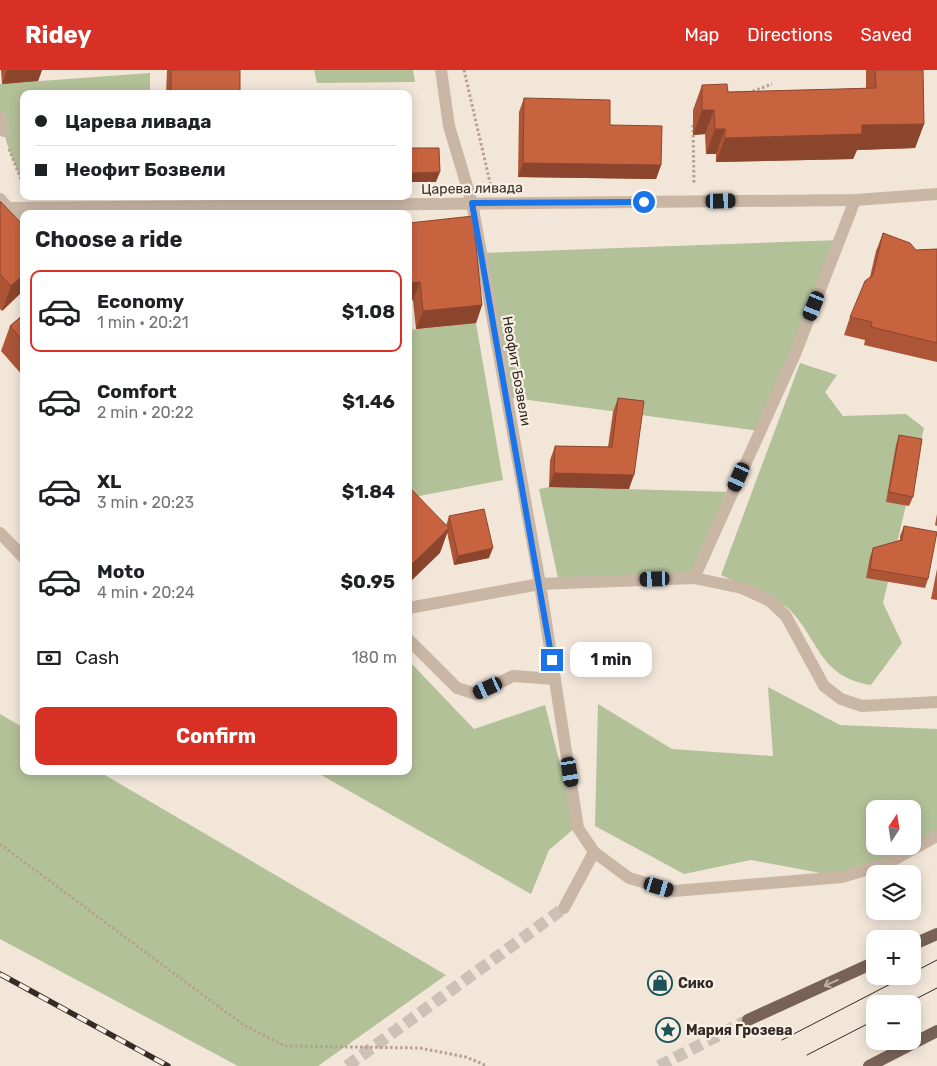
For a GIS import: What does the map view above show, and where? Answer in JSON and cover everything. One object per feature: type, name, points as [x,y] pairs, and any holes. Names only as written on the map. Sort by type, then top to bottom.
[{"type":"main road","points":[[921,941],[937,934]]},
{"type":"main road","points":[[748,1020],[866,966]]},
{"type":"main road","points":[[869,1066],[937,1031]]},
{"type":"street","name":"Неофит Бозвели","points":[[441,70],[449,126],[472,203],[540,584],[578,828],[594,852],[629,878],[674,891],[842,877],[888,863],[937,836]]},
{"type":"street","points":[[0,117],[4,131]]},
{"type":"street","name":"Царева ливада","points":[[4,203],[472,203],[855,200],[937,194]]},
{"type":"street","points":[[694,578],[795,354],[855,200]]},
{"type":"street","points":[[4,203],[20,221]]},
{"type":"street","points":[[0,533],[20,554]]},
{"type":"street","points":[[412,607],[540,584],[694,578],[742,588],[770,601],[786,616],[824,686],[841,699],[862,706],[937,702]]},
{"type":"street","points":[[412,643],[457,688],[476,694],[513,676],[555,679]]},
{"type":"street","points":[[564,908],[594,852]]},
{"type":"path","points":[[464,70],[492,193]]},
{"type":"path","points":[[746,94],[772,84]]},
{"type":"path","points":[[693,118],[694,189]]},
{"type":"path","points":[[4,131],[20,176]]},
{"type":"path","points":[[0,844],[242,1024],[285,1046],[420,1048],[466,1057],[487,1066]]},
{"type":"green space","points":[[314,70],[413,70],[415,82],[317,83]]},
{"type":"green space","points":[[150,73],[150,90],[20,90],[20,177],[7,144],[0,117],[0,84]]},
{"type":"green space","points":[[841,240],[760,431],[506,397],[480,253]]},
{"type":"green space","points":[[476,323],[503,480],[414,497],[412,492],[412,330]]},
{"type":"green space","points":[[800,363],[837,375],[825,392],[843,416],[906,414],[924,428],[883,603],[902,643],[871,685],[854,681],[831,666],[800,622],[785,606],[721,575]]},
{"type":"green space","points":[[549,487],[733,492],[694,578],[559,583],[539,489]]},
{"type":"green space","points":[[412,664],[474,729],[545,705],[576,827],[549,850],[531,894],[321,775],[412,775]]},
{"type":"green space","points":[[768,687],[840,725],[937,729],[937,836],[921,843],[921,800],[866,800],[866,855],[893,855],[866,865],[842,877],[751,860],[684,874],[595,826],[598,704],[672,749],[773,756]]},
{"type":"green space","points":[[0,714],[20,726],[20,775],[105,775],[446,975],[318,1066],[238,1066],[0,939]]},
{"type":"building","points":[[171,70],[240,70],[240,90],[171,90]]},
{"type":"building","points":[[875,70],[923,70],[924,124],[862,125],[862,134],[725,138],[725,129],[715,129],[714,110],[702,110],[702,85],[727,84],[728,92],[876,88]]},
{"type":"building","points":[[524,98],[610,100],[610,125],[662,126],[661,165],[523,163]]},
{"type":"building","points":[[412,148],[439,148],[440,172],[412,173]]},
{"type":"building","points":[[0,201],[20,222],[20,278],[11,286],[0,274]]},
{"type":"building","points":[[473,216],[482,305],[423,311],[420,282],[412,283],[412,223]]},
{"type":"building","points":[[883,233],[910,243],[916,250],[937,249],[937,343],[871,327],[872,322],[850,317],[865,281],[873,275]]},
{"type":"building","points":[[20,317],[20,337],[10,326]]},
{"type":"building","points":[[618,398],[644,401],[634,475],[554,473],[555,446],[612,447]]},
{"type":"building","points":[[899,435],[922,439],[913,497],[889,492]]},
{"type":"building","points":[[412,490],[449,528],[412,564]]},
{"type":"building","points":[[484,509],[493,548],[458,556],[449,516]]},
{"type":"building","points":[[904,526],[937,532],[928,579],[870,569],[873,548],[902,540]]},
{"type":"tunnel","points":[[347,1066],[564,908]]},
{"type":"tunnel","points":[[659,1066],[748,1020]]},
{"type":"tram line","points":[[921,968],[937,960]]},
{"type":"tram line","points":[[782,1040],[889,985]]},
{"type":"tram line","points":[[921,996],[937,988]]},
{"type":"tram line","points":[[807,1055],[866,1025]]},
{"type":"railway","points":[[0,974],[168,1066]]},
{"type":"place","name":"Сико","points":[[660,983]]},
{"type":"place","name":"Мария Грозева","points":[[668,1030]]},
{"type":"route","points":[[552,660],[472,203],[644,202]]}]
